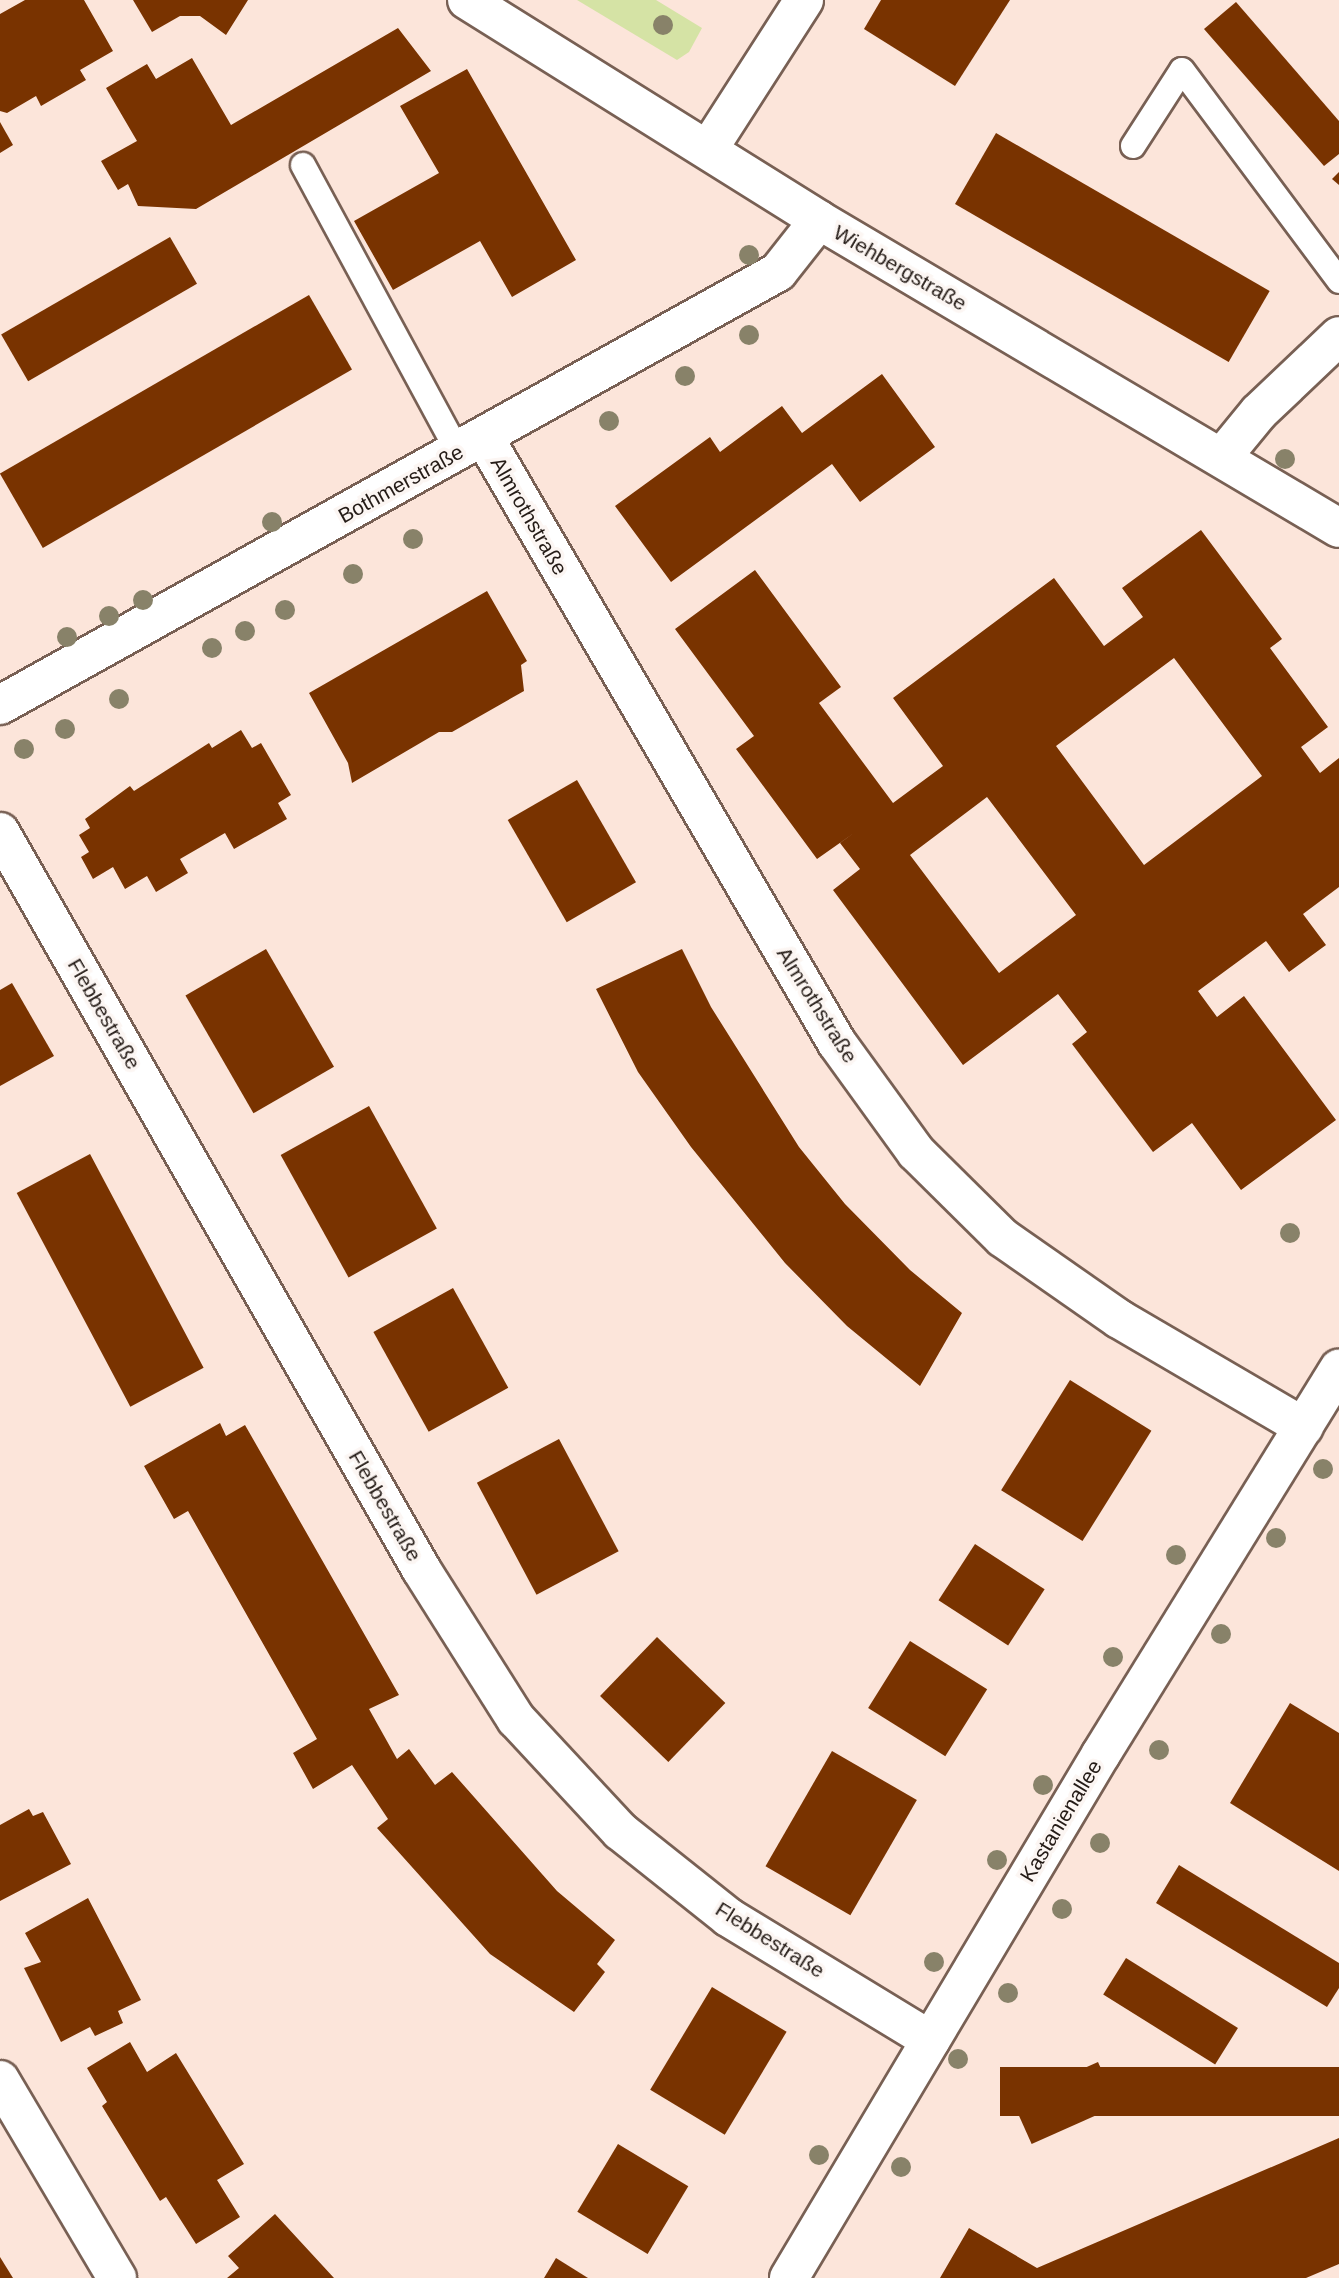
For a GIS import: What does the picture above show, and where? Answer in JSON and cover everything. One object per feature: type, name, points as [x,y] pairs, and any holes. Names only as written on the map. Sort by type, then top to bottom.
[{"type":"street","name":"Wiehbergstraße","points":[[467,0],[709,148],[819,220],[1339,528]]},
{"type":"street","points":[[709,148],[804,0]]},
{"type":"street","name":"Bothmerstraße","points":[[0,705],[471,446],[778,272],[819,220]]},
{"type":"street","points":[[1222,457],[1259,412],[1339,336]]},
{"type":"street","name":"Almrothstraße","points":[[471,446],[837,1043],[916,1152],[1003,1238],[1119,1319],[1304,1427]]},
{"type":"street","name":"Flebbestraße","points":[[0,832],[421,1569],[516,1719],[620,1831],[728,1917],[930,2040]]},
{"type":"street","name":"Kastanienallee","points":[[789,2278],[930,2040],[1339,1369]]},
{"type":"street","points":[[0,2080],[117,2278]]},
{"type":"lane","points":[[1133,146],[1182,70],[1339,281]]},
{"type":"lane","points":[[303,165],[471,446]]},
{"type":"green space","points":[[577,0],[656,0],[702,28],[689,52],[677,60]]},
{"type":"building","points":[[25,0],[84,0],[113,51],[80,70],[86,80],[41,106],[36,96],[7,113],[0,111],[0,14]]},
{"type":"building","points":[[133,0],[248,0],[226,35],[200,16],[180,16],[152,32]]},
{"type":"building","points":[[881,0],[1010,0],[955,86],[864,29]]},
{"type":"building","points":[[1236,2],[1339,121],[1339,154],[1324,166],[1204,29]]},
{"type":"building","points":[[398,28],[431,71],[196,209],[138,206],[128,184],[118,190],[101,161],[137,141],[106,88],[147,64],[156,79],[192,58],[231,125]]},
{"type":"building","points":[[467,69],[576,260],[512,297],[480,241],[393,290],[354,221],[439,173],[400,106]]},
{"type":"building","points":[[0,122],[13,145],[0,153]]},
{"type":"building","points":[[996,133],[1270,291],[1229,362],[955,204]]},
{"type":"building","points":[[1339,172],[1339,185],[1332,179]]},
{"type":"building","points":[[170,237],[197,284],[28,381],[1,335]]},
{"type":"building","points":[[309,295],[352,369],[43,548],[0,473]]},
{"type":"building","points":[[882,374],[935,447],[860,502],[832,464],[671,582],[615,506],[710,437],[720,452],[782,406],[802,433]]},
{"type":"building","points":[[1201,530],[1282,639],[1270,648],[1328,727],[1301,747],[1320,773],[1339,758],[1339,887],[1303,914],[1326,945],[1289,972],[1266,941],[1198,991],[1217,1017],[1244,996],[1336,1120],[1241,1190],[1192,1123],[1153,1152],[1072,1044],[1087,1032],[1058,994],[963,1065],[833,890],[860,869],[840,843],[854,833],[817,859],[736,749],[754,736],[675,629],[755,570],[841,687],[819,703],[893,803],[943,766],[893,698],[1054,578],[1104,646],[1143,617],[1122,588]],"holes":[[[1174,658],[1262,776],[1144,865],[1056,746]],[[987,797],[1076,915],[999,973],[910,855]]]},
{"type":"building","points":[[487,591],[527,661],[521,665],[524,691],[452,732],[439,732],[352,783],[348,763],[309,693]]},
{"type":"building","points":[[241,730],[252,748],[261,743],[291,795],[278,803],[287,819],[234,849],[225,833],[180,859],[188,873],[156,892],[147,876],[125,889],[113,867],[93,879],[81,857],[89,852],[79,835],[90,828],[85,819],[130,786],[134,791],[209,743],[212,748]]},
{"type":"building","points":[[577,780],[636,882],[567,922],[508,820]]},
{"type":"building","points":[[266,949],[334,1067],[253,1113],[185,996]]},
{"type":"building","points":[[682,949],[711,1007],[799,1147],[845,1204],[910,1270],[962,1313],[920,1386],[847,1326],[785,1263],[691,1147],[638,1072],[596,989]]},
{"type":"building","points":[[12,983],[54,1056],[0,1086],[0,990]]},
{"type":"building","points":[[369,1106],[437,1228],[349,1277],[281,1155]]},
{"type":"building","points":[[90,1154],[204,1368],[130,1407],[17,1193]]},
{"type":"building","points":[[453,1288],[508,1388],[429,1432],[373,1332]]},
{"type":"building","points":[[1070,1380],[1151,1431],[1083,1541],[1001,1490]]},
{"type":"building","points":[[220,1423],[226,1436],[245,1425],[399,1695],[369,1709],[397,1759],[409,1749],[435,1785],[452,1772],[557,1891],[615,1940],[597,1964],[605,1972],[574,2012],[490,1954],[377,1828],[388,1819],[352,1765],[313,1789],[293,1753],[317,1739],[188,1511],[174,1519],[144,1466]]},
{"type":"building","points":[[559,1439],[619,1551],[537,1595],[477,1483]]},
{"type":"building","points":[[975,1544],[1045,1589],[1008,1645],[939,1600]]},
{"type":"building","points":[[657,1637],[725,1703],[668,1762],[600,1696]]},
{"type":"building","points":[[910,1641],[987,1689],[945,1756],[868,1708]]},
{"type":"building","points":[[1290,1703],[1339,1733],[1339,1871],[1230,1803]]},
{"type":"building","points":[[832,1751],[917,1800],[850,1915],[766,1866]]},
{"type":"building","points":[[29,1809],[33,1816],[43,1812],[71,1864],[0,1901],[0,1825]]},
{"type":"building","points":[[1179,1865],[1339,1963],[1339,1988],[1327,2007],[1156,1903]]},
{"type":"building","points":[[88,1898],[141,2000],[118,2011],[123,2023],[95,2036],[90,2027],[61,2042],[24,1968],[41,1962],[25,1933]]},
{"type":"building","points":[[1126,1958],[1238,2028],[1215,2064],[1103,1994]]},
{"type":"building","points":[[712,1987],[787,2032],[725,2135],[650,2090]]},
{"type":"building","points":[[130,2042],[147,2072],[176,2053],[244,2164],[217,2180],[240,2217],[196,2244],[166,2197],[160,2201],[102,2106],[107,2102],[87,2068]]},
{"type":"building","points":[[1098,2062],[1118,2106],[1032,2144],[1012,2100]]},
{"type":"building","points":[[1000,2067],[1339,2067],[1339,2116],[1000,2116]]},
{"type":"building","points":[[1339,2138],[1339,2264],[1306,2278],[940,2278],[969,2228],[1037,2268]]},
{"type":"building","points":[[618,2144],[688,2186],[648,2254],[577,2212]]},
{"type":"building","points":[[275,2214],[334,2278],[227,2278],[239,2268],[228,2256]]},
{"type":"building","points":[[0,2257],[13,2278],[0,2278]]},
{"type":"building","points":[[556,2258],[588,2278],[544,2278]]}]
